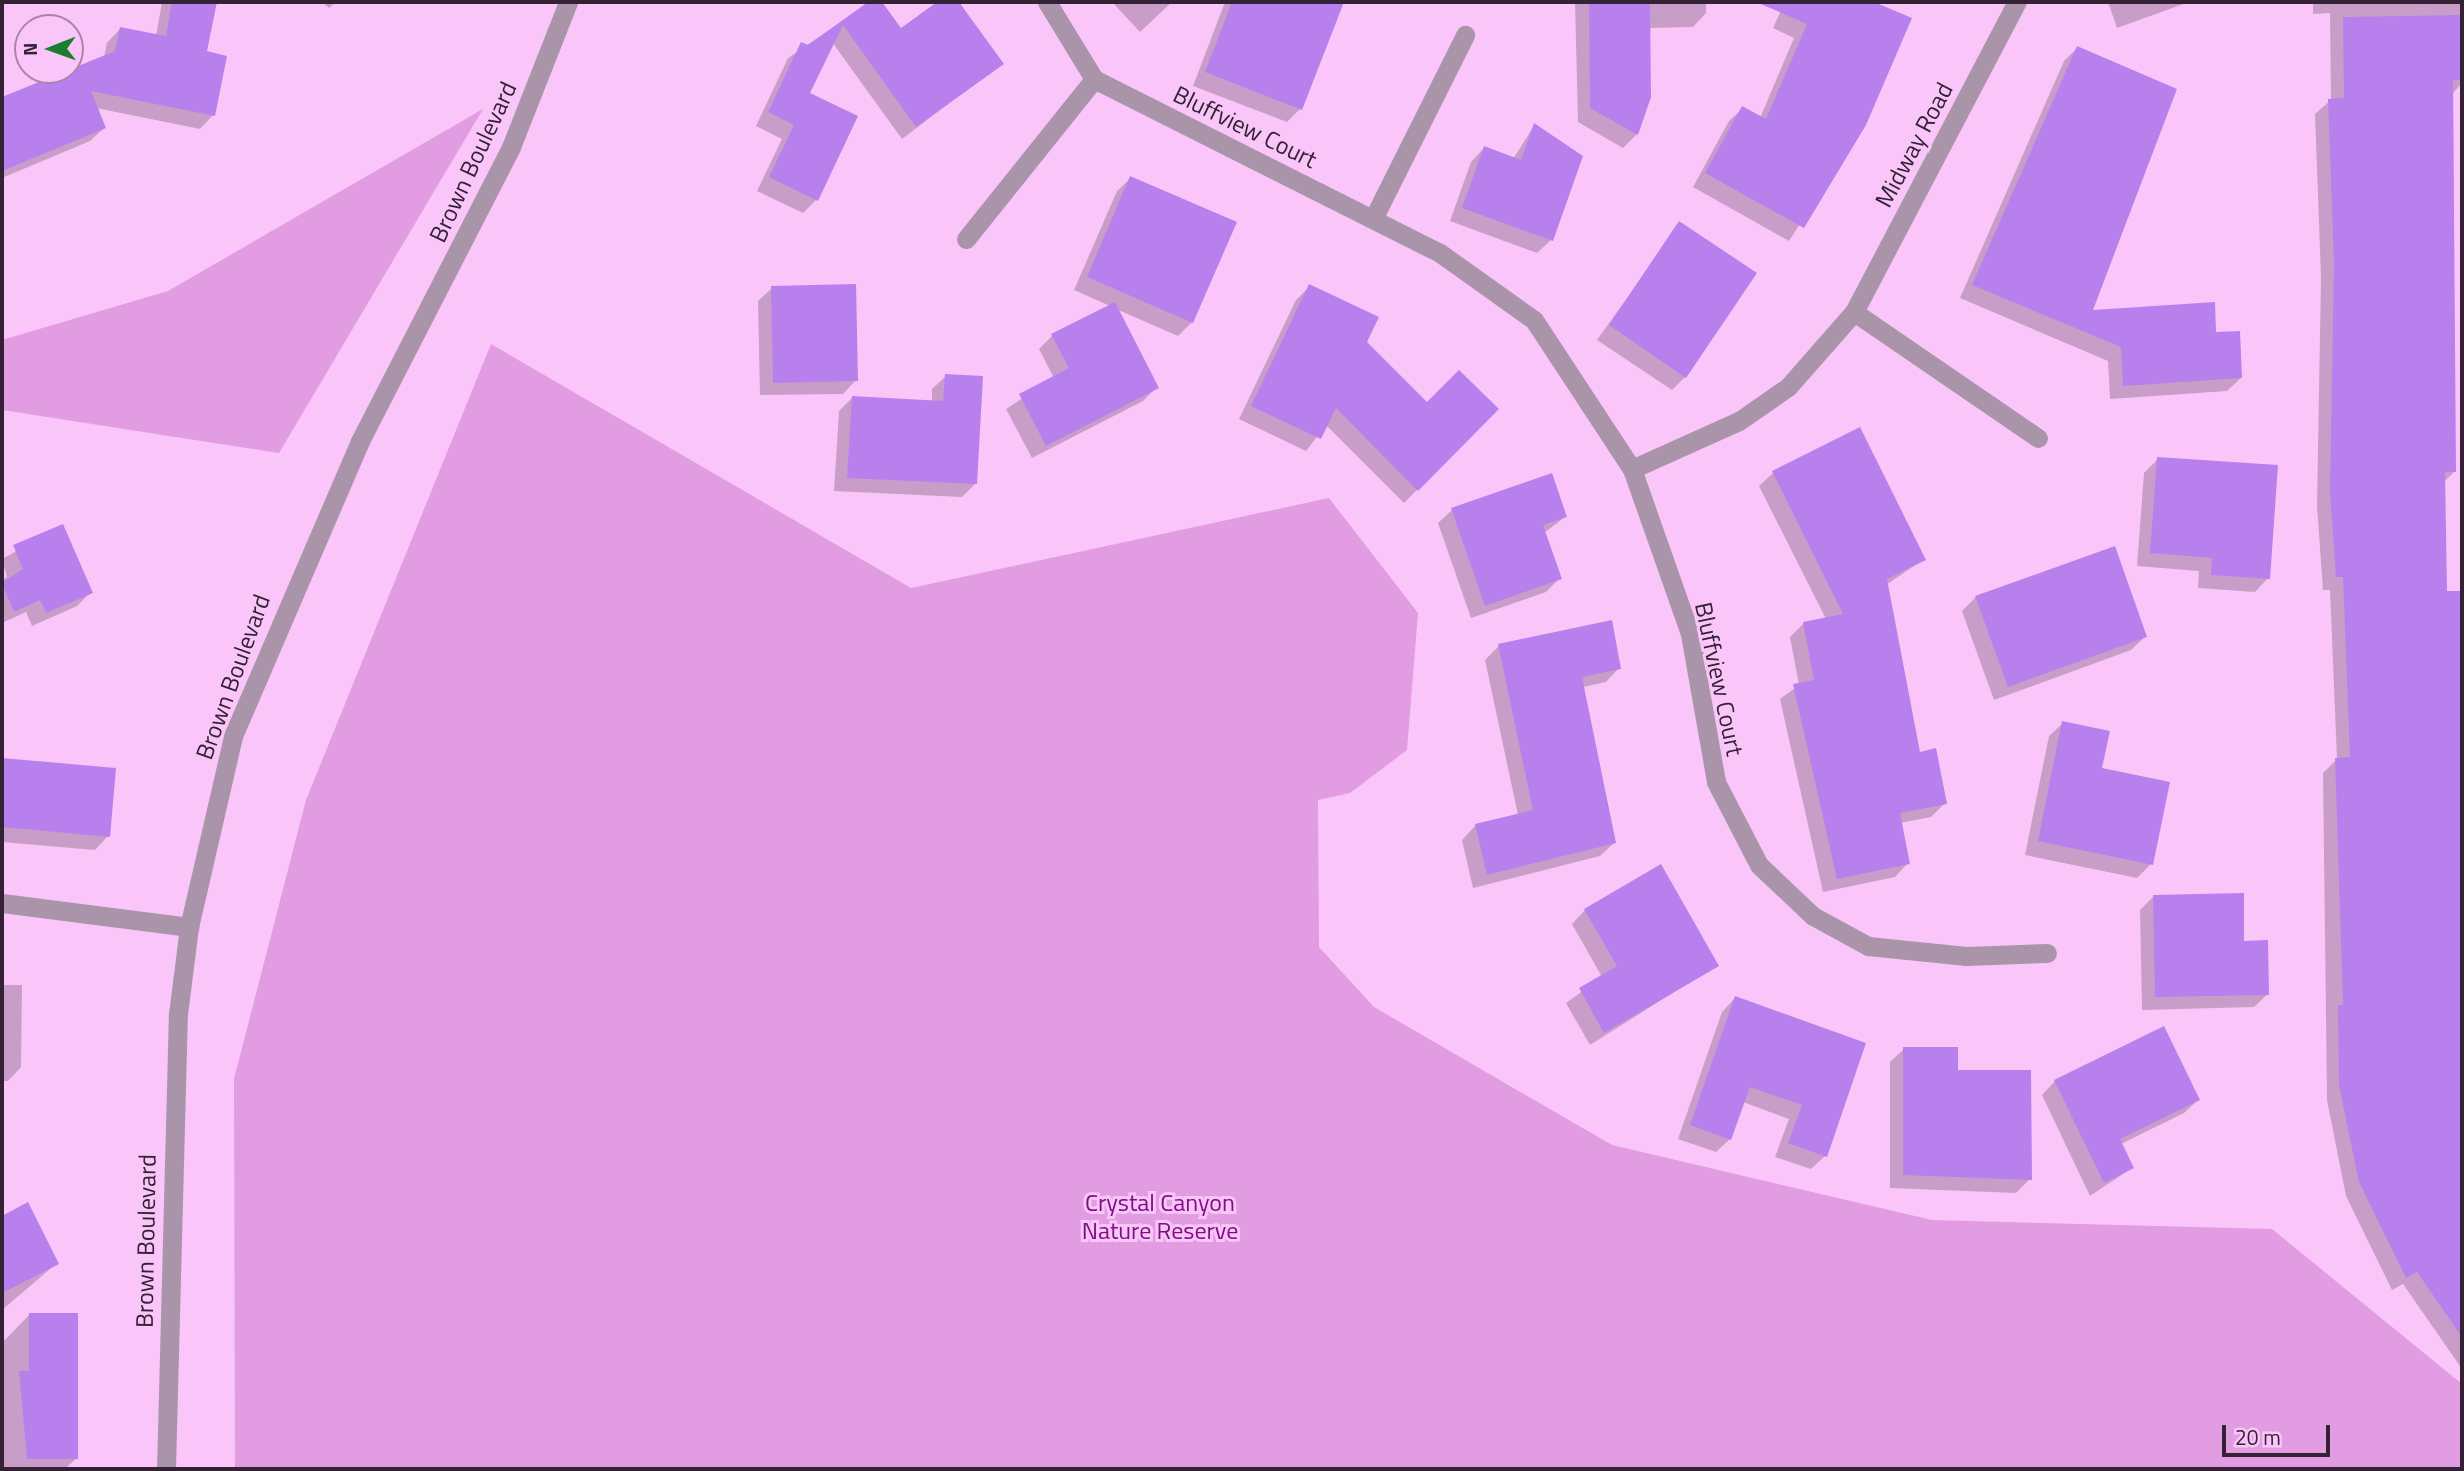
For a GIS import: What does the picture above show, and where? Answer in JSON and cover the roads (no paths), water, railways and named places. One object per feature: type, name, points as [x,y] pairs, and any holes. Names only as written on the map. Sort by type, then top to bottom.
[{"type":"street","name":"Brown Boulevard","points":[[166,1469],[173,1105],[189,927],[233,736],[289,596],[511,147],[568,2]]},
{"type":"street","points":[[966,239],[1094,79],[1047,2]]},
{"type":"street","name":"Midway Road","points":[[1632,469],[1739,421],[1778,394],[1854,312],[2017,2]]},
{"type":"street","points":[[1373,219],[1465,35]]},
{"type":"street","name":"Bluffview Court","points":[[1094,79],[1440,253],[1534,320],[1632,469],[1690,634],[1716,782],[1759,865],[1813,916],[1868,946],[1966,956],[2047,953]]},
{"type":"street","points":[[1854,312],[2038,438]]},
{"type":"street","points":[[2,903],[189,927]]},
{"type":"park label","name":"Crystal Canyon Nature Reserve","points":[[1160,1217]]}]
